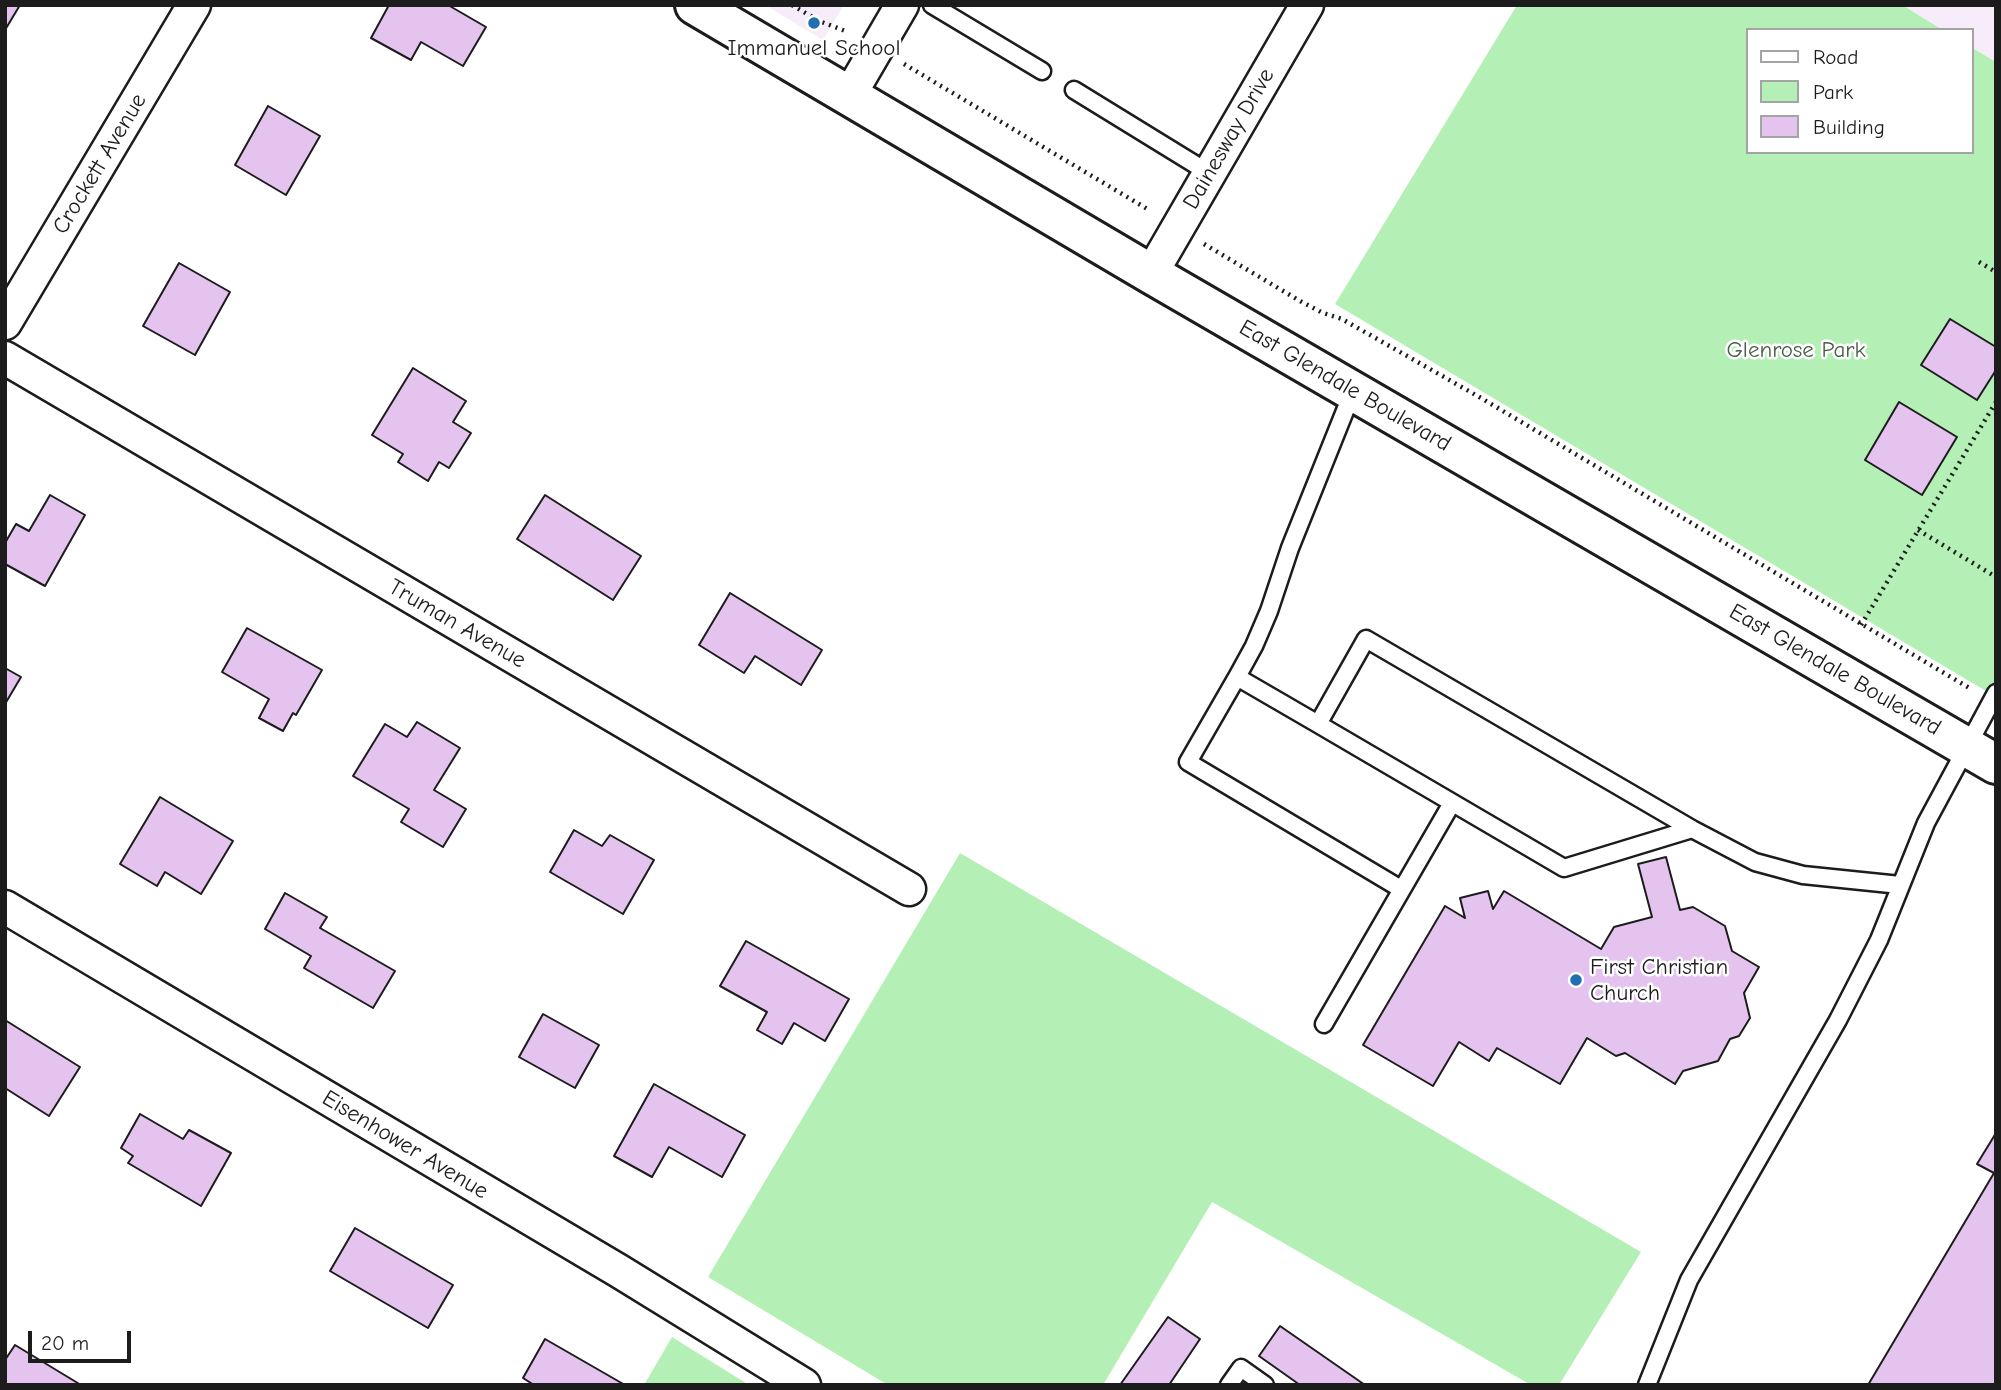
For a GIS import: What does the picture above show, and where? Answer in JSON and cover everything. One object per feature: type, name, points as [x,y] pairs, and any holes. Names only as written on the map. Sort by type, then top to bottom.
[{"type":"street","name":"Crockett Avenue","points":[[5,323],[194,5]]},
{"type":"street","name":"East Glendale Boulevard","points":[[695,5],[1151,274],[1982,755]]},
{"type":"street","points":[[849,96],[902,5]]},
{"type":"street","name":"Dainesway Drive","points":[[1151,274],[1307,5]]},
{"type":"street","name":"Truman Avenue","points":[[5,358],[909,889]]},
{"type":"street","name":"Eisenhower Avenue","points":[[5,907],[619,1271],[804,1385]]},
{"type":"lane","points":[[932,5],[1042,71]]},
{"type":"lane","points":[[1074,90],[1209,173]]},
{"type":"lane","points":[[1353,391],[1254,646],[1188,762],[1401,889]]},
{"type":"lane","points":[[1318,724],[1366,639],[1692,829],[1755,862],[1803,875],[1900,884]]},
{"type":"lane","points":[[1237,677],[1564,868],[1692,829]]},
{"type":"lane","points":[[1647,1385],[1689,1280],[1838,1020],[1880,940],[1926,823],[1982,755],[1993,697]]},
{"type":"lane","points":[[1324,1024],[1452,803]]},
{"type":"lane","points":[[1229,1385],[1241,1368],[1265,1385]]},
{"type":"path","points":[[792,5],[819,21],[840,28],[937,82],[1300,301],[1323,313],[1342,318],[1861,625],[1993,697]]},
{"type":"path","points":[[1979,262],[1996,272]]},
{"type":"path","points":[[1861,625],[1996,401]]},
{"type":"path","points":[[1918,530],[1996,577]]},
{"type":"shaded area","name":"Immanuel School","points":[[765,5],[844,5],[823,40]]},
{"type":"shaded area","points":[[1902,5],[1996,5],[1996,62],[1973,48],[1973,28],[1940,28]]},
{"type":"green space","name":"Glenrose Park","points":[[1517,5],[1902,5],[1940,28],[1745,28],[1745,154],[1973,154],[1973,48],[1996,62],[1996,697],[1335,304]]},
{"type":"green space","points":[[960,853],[1641,1252],[1559,1385],[1531,1385],[1212,1202],[1103,1385],[888,1385],[708,1277]]},
{"type":"green space","points":[[672,1337],[749,1385],[644,1385]]},
{"type":"building","points":[[5,5],[20,5],[5,30]]},
{"type":"building","points":[[389,5],[448,5],[486,27],[463,66],[421,42],[411,60],[371,38]]},
{"type":"building","points":[[268,106],[320,136],[286,195],[235,165]]},
{"type":"building","points":[[179,263],[230,292],[195,355],[143,326]]},
{"type":"building","points":[[1950,319],[1996,347],[1996,370],[1977,400],[1921,365]]},
{"type":"building","points":[[413,368],[466,401],[453,422],[471,433],[449,468],[439,462],[428,481],[398,462],[403,454],[372,435]]},
{"type":"building","points":[[1899,402],[1957,437],[1922,495],[1865,460]]},
{"type":"building","points":[[50,495],[85,515],[45,586],[5,564],[5,543],[16,524],[29,531]]},
{"type":"building","points":[[545,495],[641,556],[613,600],[517,539]]},
{"type":"building","points":[[730,593],[822,650],[801,685],[755,656],[744,673],[699,645]]},
{"type":"building","points":[[247,628],[322,670],[296,715],[293,713],[283,731],[259,718],[269,699],[222,672]]},
{"type":"building","points":[[5,668],[21,677],[5,704]]},
{"type":"building","points":[[417,722],[460,748],[434,790],[466,809],[443,847],[401,822],[409,809],[353,776],[385,724],[407,737]]},
{"type":"building","points":[[160,797],[233,841],[201,894],[165,872],[157,886],[120,864]]},
{"type":"building","points":[[574,830],[602,846],[610,835],[654,860],[623,914],[550,872]]},
{"type":"building","name":"First Christian Church","points":[[1666,857],[1680,910],[1693,907],[1725,926],[1732,951],[1759,967],[1744,993],[1750,1018],[1739,1036],[1730,1039],[1718,1061],[1683,1071],[1675,1084],[1625,1053],[1616,1056],[1587,1038],[1560,1084],[1497,1048],[1489,1061],[1459,1042],[1433,1086],[1363,1045],[1445,906],[1465,918],[1460,898],[1488,891],[1493,909],[1504,891],[1601,949],[1614,927],[1652,917],[1638,864]]},
{"type":"building","points":[[285,893],[327,917],[320,928],[395,971],[373,1008],[304,968],[311,956],[265,929]]},
{"type":"building","points":[[746,941],[849,999],[825,1041],[794,1023],[782,1044],[757,1030],[767,1012],[720,986]]},
{"type":"building","points":[[543,1014],[599,1045],[575,1088],[519,1057]]},
{"type":"building","points":[[5,1020],[80,1067],[49,1116],[5,1088]]},
{"type":"building","points":[[654,1084],[745,1135],[722,1177],[669,1147],[652,1177],[614,1156]]},
{"type":"building","points":[[140,1114],[183,1139],[189,1130],[231,1153],[201,1206],[128,1163],[133,1156],[121,1148]]},
{"type":"building","points":[[1996,1133],[1996,1385],[1868,1385],[1994,1173],[1977,1164]]},
{"type":"building","points":[[355,1228],[453,1285],[428,1328],[330,1271]]},
{"type":"building","points":[[1168,1317],[1200,1339],[1169,1385],[1120,1385]]},
{"type":"building","points":[[1280,1326],[1365,1385],[1300,1385],[1259,1356]]},
{"type":"building","points":[[545,1339],[625,1385],[534,1385],[523,1378]]},
{"type":"building","points":[[15,1345],[81,1385],[5,1385],[5,1360]]},
{"type":"place","name":"Immanuel School","points":[[814,23]]},
{"type":"place","name":"First Christian Church","points":[[1576,980]]}]
